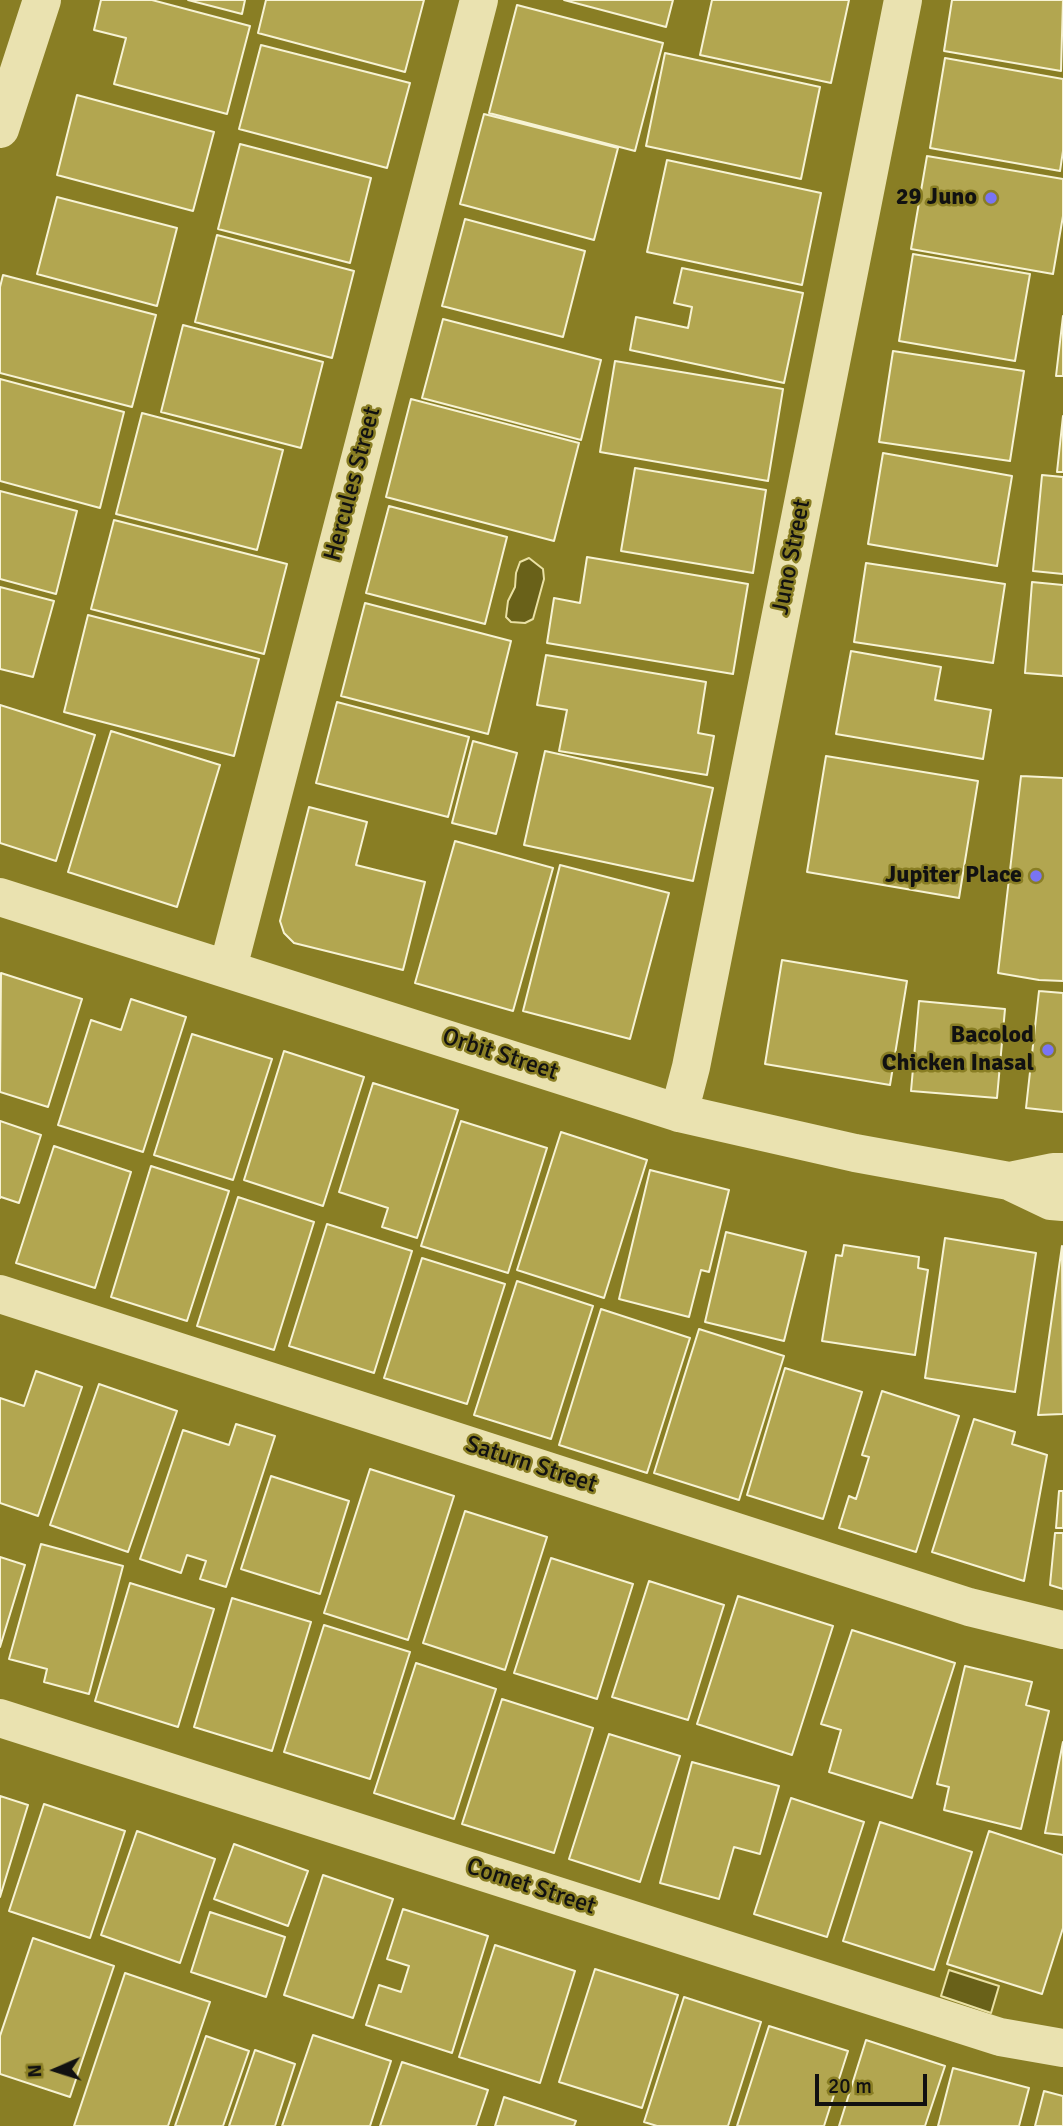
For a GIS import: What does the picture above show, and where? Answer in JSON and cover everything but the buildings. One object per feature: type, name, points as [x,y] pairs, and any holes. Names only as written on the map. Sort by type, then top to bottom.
[{"type":"street","points":[[0,129],[42,0]]},
{"type":"street","name":"Hercules Street","points":[[228,968],[479,0]]},
{"type":"street","name":"Juno Street","points":[[679,1113],[691,1067],[903,0]]},
{"type":"street","name":"Orbit Street","points":[[0,897],[679,1113],[855,1153],[1009,1181],[1051,1201],[1063,1202]]},
{"type":"street","name":"Orbit Street","points":[[1009,1181],[1063,1172]]},
{"type":"street","name":"Saturn Street","points":[[0,1294],[969,1607],[1063,1630]]},
{"type":"street","name":"Comet Street","points":[[0,1718],[1000,2037],[1063,2048]]},
{"type":"shaded area","points":[[529,558],[543,569],[544,579],[533,619],[525,623],[511,622],[506,617],[508,601],[515,587],[520,562]]},
{"type":"shaded area","points":[[949,1970],[999,1986],[991,2013],[941,1996]]},
{"type":"place","name":"29 Juno","points":[[991,198]]},
{"type":"place","name":"Jupiter Place","points":[[1036,876]]},
{"type":"place","name":"Bacolod Chicken Inasal","points":[[1048,1050]]}]
